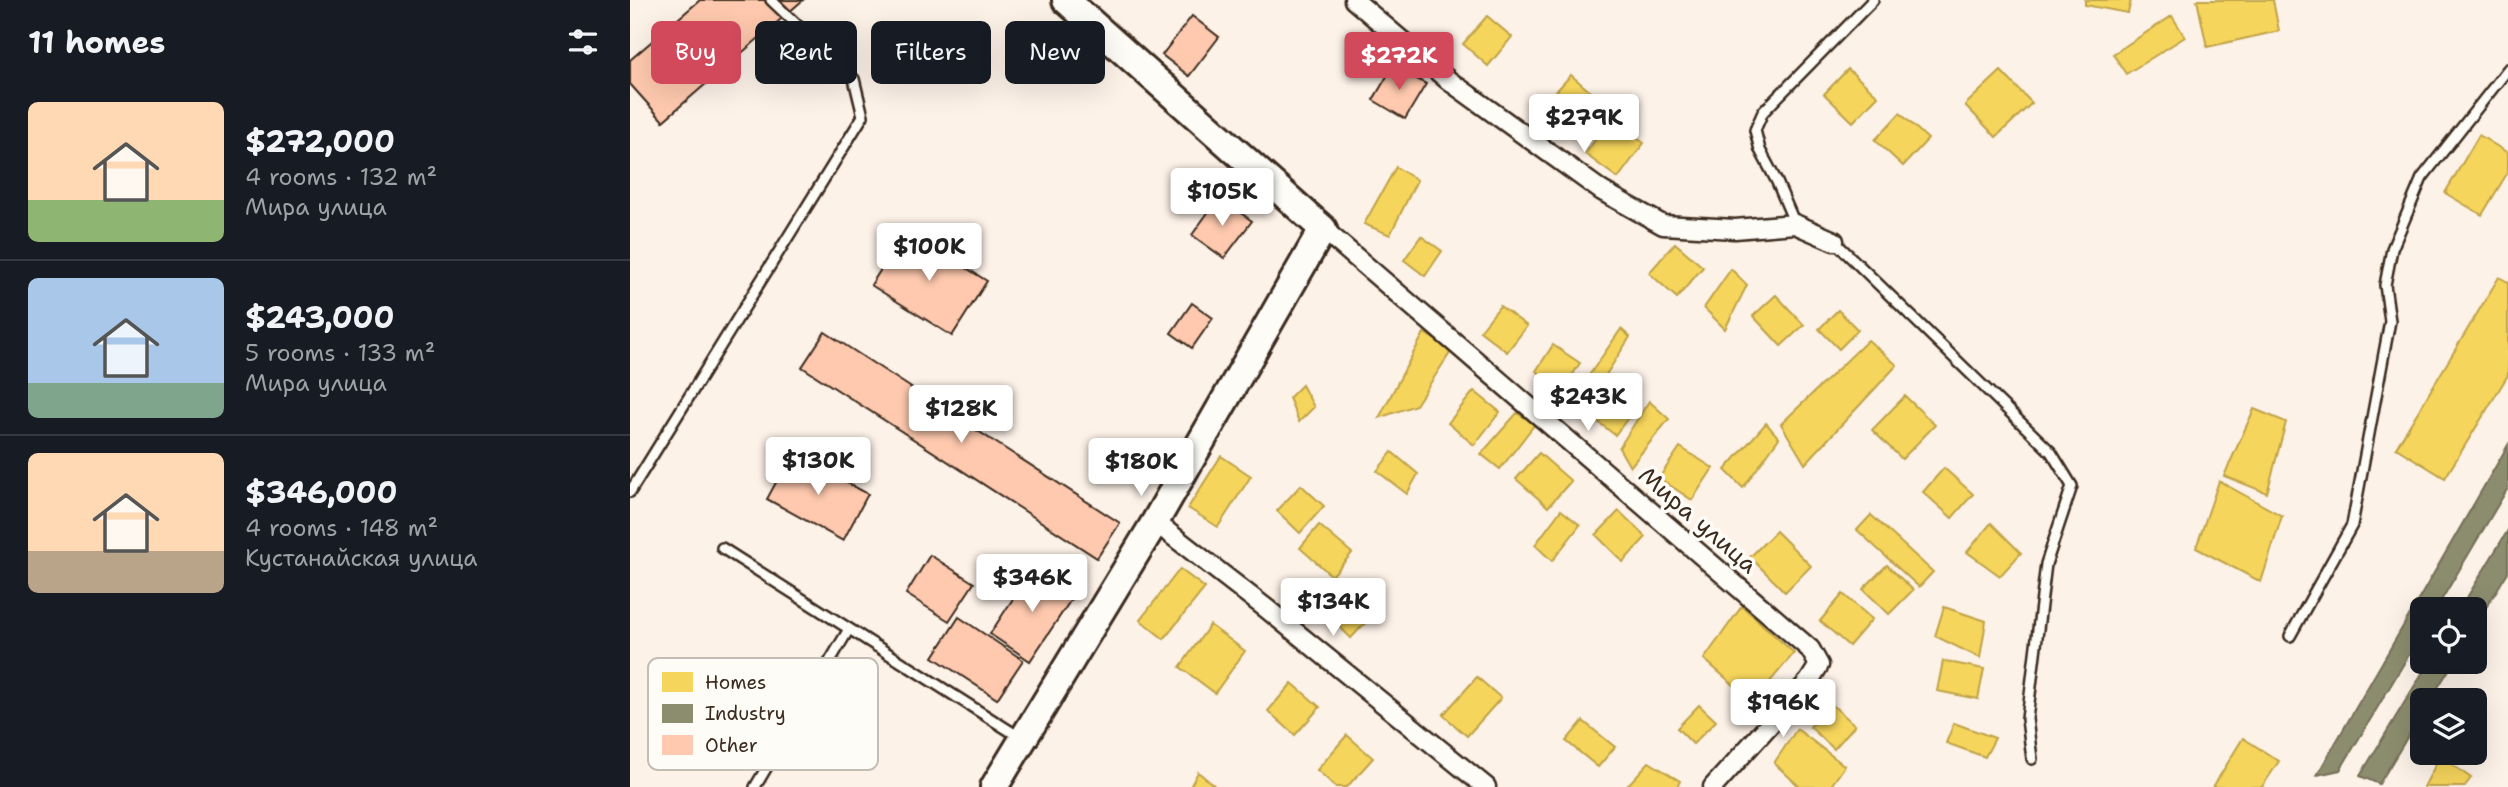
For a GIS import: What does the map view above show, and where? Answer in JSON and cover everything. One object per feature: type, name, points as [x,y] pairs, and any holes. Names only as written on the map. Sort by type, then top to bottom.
[{"type":"street","points":[[994,787],[1155,522],[1323,229],[1066,0]]},
{"type":"street","points":[[1354,0],[1448,80],[1602,191],[1663,225],[1735,229],[1795,224],[1834,241]]},
{"type":"street","name":"Мира улица","points":[[1323,229],[1810,649],[1819,665],[1809,681],[1713,787]]},
{"type":"street","points":[[1155,522],[1486,787]]},
{"type":"lane","points":[[630,492],[863,116],[854,79],[771,0]]},
{"type":"lane","points":[[1795,224],[1760,150],[1755,130],[1763,112],[1872,0]]},
{"type":"lane","points":[[2290,636],[2352,525],[2390,321],[2385,285],[2392,249],[2421,178],[2508,69]]},
{"type":"lane","points":[[1834,241],[2051,452],[2072,486],[2046,564],[2027,719],[2032,759]]},
{"type":"lane","points":[[722,548],[1023,739]]},
{"type":"lane","points":[[832,658],[849,629]]},
{"type":"lane","points":[[755,787],[765,770]]},
{"type":"building: Homes","points":[[2085,0],[2131,0],[2128,13],[2085,5]]},
{"type":"building: Homes","points":[[2197,0],[2273,0],[2279,31],[2207,47]]},
{"type":"building: Homes","points":[[1487,16],[1512,37],[1488,66],[1463,44]]},
{"type":"building: Homes","points":[[2172,16],[2185,37],[2126,74],[2113,54]]},
{"type":"building: Homes","points":[[1848,69],[1878,96],[1853,122],[1824,94]]},
{"type":"building: Homes","points":[[2001,71],[2032,103],[1996,137],[1965,105]]},
{"type":"building: Homes","points":[[1571,75],[1601,101],[1572,133],[1542,107]]},
{"type":"building: Homes","points":[[1900,113],[1928,139],[1903,166],[1875,140]]},
{"type":"building: Homes","points":[[1610,119],[1644,143],[1618,178],[1585,154]]},
{"type":"building: Homes","points":[[2479,135],[2508,153],[2508,172],[2482,215],[2445,193]]},
{"type":"building: Homes","points":[[1396,167],[1417,180],[1390,235],[1364,224]]},
{"type":"building: Homes","points":[[1421,236],[1442,251],[1425,276],[1404,260]]},
{"type":"building: Homes","points":[[1675,243],[1703,267],[1677,298],[1649,273]]},
{"type":"building: Homes","points":[[1731,269],[1747,285],[1725,329],[1704,308]]},
{"type":"building: Homes","points":[[2499,277],[2508,282],[2508,375],[2445,478],[2396,448]]},
{"type":"building: Homes","points":[[1776,295],[1804,325],[1781,346],[1753,316]]},
{"type":"building: Homes","points":[[1500,306],[1527,326],[1507,352],[1480,331]]},
{"type":"building: Homes","points":[[1838,310],[1858,330],[1839,349],[1819,329]]},
{"type":"building: Homes","points":[[1621,329],[1630,337],[1590,400],[1579,390]]},
{"type":"building: Homes","points":[[1424,333],[1452,350],[1416,405],[1379,418]]},
{"type":"building: Homes","points":[[1868,340],[1897,365],[1805,464],[1781,424]]},
{"type":"building: Homes","points":[[1553,345],[1580,363],[1563,390],[1536,371]]},
{"type":"building: Homes","points":[[1302,385],[1314,407],[1299,422],[1289,398]]},
{"type":"building: Homes","points":[[1607,389],[1634,410],[1615,435],[1588,414]]},
{"type":"building: Homes","points":[[1474,391],[1500,412],[1474,445],[1448,423]]},
{"type":"building: Homes","points":[[1905,396],[1935,425],[1902,459],[1872,430]]},
{"type":"building: Homes","points":[[1649,401],[1669,419],[1630,467],[1619,448]]},
{"type":"building: Homes","points":[[2254,409],[2286,422],[2267,493],[2224,476]]},
{"type":"building: Homes","points":[[1517,413],[1535,424],[1500,469],[1481,454]]},
{"type":"building: Homes","points":[[1766,423],[1779,438],[1743,488],[1725,470]]},
{"type":"building: Homes","points":[[1680,447],[1713,468],[1692,500],[1659,478]]},
{"type":"building: Homes","points":[[1392,452],[1418,474],[1407,494],[1377,471]]},
{"type":"building: Homes","points":[[1539,453],[1571,481],[1548,507],[1516,479]]},
{"type":"building: Homes","points":[[1221,456],[1251,476],[1218,527],[1188,508]]},
{"type":"building: Homes","points":[[1944,468],[1973,494],[1952,518],[1923,492]]},
{"type":"building: Homes","points":[[2219,481],[2282,516],[2261,582],[2196,548]]},
{"type":"building: Homes","points":[[1301,485],[1324,506],[1300,533],[1277,511]]},
{"type":"building: Homes","points":[[1561,510],[1580,525],[1552,561],[1535,545]]},
{"type":"building: Homes","points":[[1619,511],[1646,537],[1623,562],[1596,535]]},
{"type":"building: Homes","points":[[1871,515],[1933,572],[1919,587],[1857,530]]},
{"type":"building: Homes","points":[[1991,523],[2021,553],[2000,576],[1967,552]]},
{"type":"building: Homes","points":[[1319,525],[1352,553],[1332,576],[1300,548]]},
{"type":"building: Homes","points":[[1776,531],[1811,566],[1785,592],[1750,557]]},
{"type":"building: Homes","points":[[1887,565],[1913,590],[1889,614],[1863,589]]},
{"type":"building: Homes","points":[[1180,569],[1205,588],[1164,639],[1140,620]]},
{"type":"building: Homes","points":[[1354,581],[1381,606],[1351,638],[1325,613]]},
{"type":"building: Homes","points":[[1843,594],[1872,619],[1849,646],[1820,621]]},
{"type":"building: Homes","points":[[1742,606],[1794,653],[1753,702],[1704,659]]},
{"type":"building: Homes","points":[[1944,607],[1986,621],[1980,658],[1935,636]]},
{"type":"building: Homes","points":[[1210,625],[1245,651],[1215,693],[1180,667]]},
{"type":"building: Homes","points":[[1943,661],[1984,669],[1978,699],[1937,691]]},
{"type":"building: Homes","points":[[1477,677],[1501,698],[1467,736],[1443,715]]},
{"type":"building: Homes","points":[[1292,683],[1320,707],[1295,735],[1268,711]]},
{"type":"building: Homes","points":[[1831,704],[1855,725],[1834,749],[1810,727]]},
{"type":"building: Homes","points":[[1699,705],[1716,721],[1693,744],[1677,728]]},
{"type":"building: Homes","points":[[1583,721],[1615,747],[1598,767],[1566,741]]},
{"type":"building: Homes","points":[[1954,723],[1995,738],[1985,757],[1946,743]]},
{"type":"building: Homes","points":[[1797,729],[1845,766],[1830,787],[1800,787],[1774,763]]},
{"type":"building: Homes","points":[[1347,735],[1373,758],[1347,787],[1336,787],[1317,770]]},
{"type":"building: Homes","points":[[2243,738],[2279,761],[2262,787],[2213,787]]},
{"type":"building: Homes","points":[[1649,762],[1680,781],[1677,787],[1626,787]]},
{"type":"building: Homes","points":[[2435,765],[2453,765],[2471,778],[2464,787],[2424,787]]},
{"type":"building: Homes","points":[[1198,772],[1216,787],[1190,787]]},
{"type":"building: Industry","points":[[2508,445],[2508,488],[2443,597],[2420,597]]},
{"type":"building: Industry","points":[[2508,530],[2508,572],[2487,606],[2487,597],[2467,597]]},
{"type":"building: Industry","points":[[2410,614],[2410,653],[2340,770],[2317,775]]},
{"type":"building: Industry","points":[[2422,674],[2446,674],[2438,688],[2413,688]]},
{"type":"building: Industry","points":[[2410,693],[2410,733],[2379,784],[2360,776]]},
{"type":"building: Other","points":[[700,0],[803,0],[779,21],[755,21],[755,41],[741,54],[741,21],[676,21]]},
{"type":"building: Other","points":[[1192,16],[1219,37],[1189,76],[1162,55]]},
{"type":"building: Other","points":[[651,42],[651,84],[706,84],[663,121],[630,84],[630,60]]},
{"type":"building: Other","points":[[1393,66],[1426,84],[1405,119],[1373,100]]},
{"type":"building: Other","points":[[1219,197],[1252,221],[1224,258],[1192,235]]},
{"type":"building: Other","points":[[906,230],[987,281],[952,336],[871,285]]},
{"type":"building: Other","points":[[1192,303],[1213,318],[1192,348],[1171,333]]},
{"type":"building: Other","points":[[825,332],[1120,523],[1097,558],[802,367]]},
{"type":"building: Other","points":[[792,453],[868,494],[843,541],[767,499]]},
{"type":"building: Other","points":[[930,555],[974,583],[949,621],[906,594]]},
{"type":"building: Other","points":[[1033,568],[1074,595],[1030,661],[990,634]]},
{"type":"building: Other","points":[[959,617],[1023,660],[997,699],[933,657]]}]
